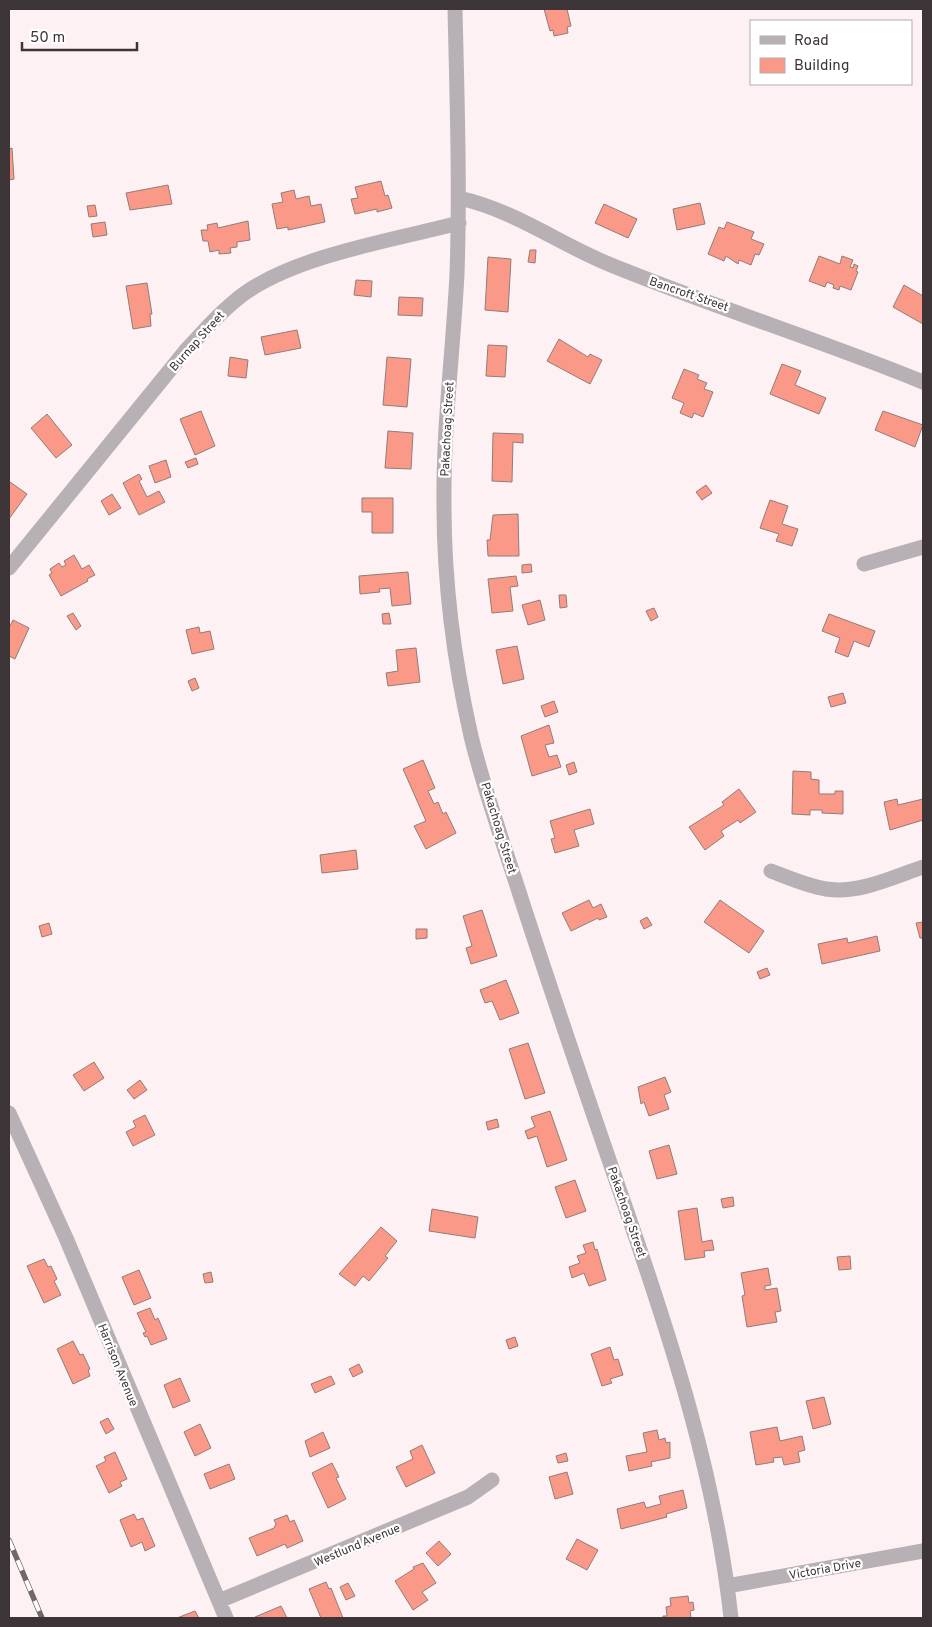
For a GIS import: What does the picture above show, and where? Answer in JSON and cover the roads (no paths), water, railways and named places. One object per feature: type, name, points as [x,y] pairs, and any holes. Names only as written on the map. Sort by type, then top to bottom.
[{"type":"street","name":"Pakachoag Street","points":[[455,9],[459,223],[446,416],[444,508],[450,613],[467,716],[490,803],[537,948],[650,1279],[677,1366],[714,1507],[731,1618]]},
{"type":"street","name":"Bancroft Street","points":[[459,198],[498,210],[590,256],[641,278],[786,328],[923,382]]},
{"type":"street","name":"Burnap Street","points":[[9,568],[188,349],[215,319],[245,293],[275,276],[307,263],[459,223]]},
{"type":"street","points":[[864,564],[923,547]]},
{"type":"street","points":[[771,871],[815,886],[841,890],[857,888],[923,867]]},
{"type":"street","name":"Harrison Avenue","points":[[9,1114],[60,1224],[156,1457],[226,1618]]},
{"type":"street","name":"Westlund Avenue","points":[[219,1602],[459,1501],[492,1480]]},
{"type":"street","name":"Victoria Drive","points":[[727,1586],[923,1552]]},
{"type":"railway","points":[[9,1540],[42,1618]]}]
